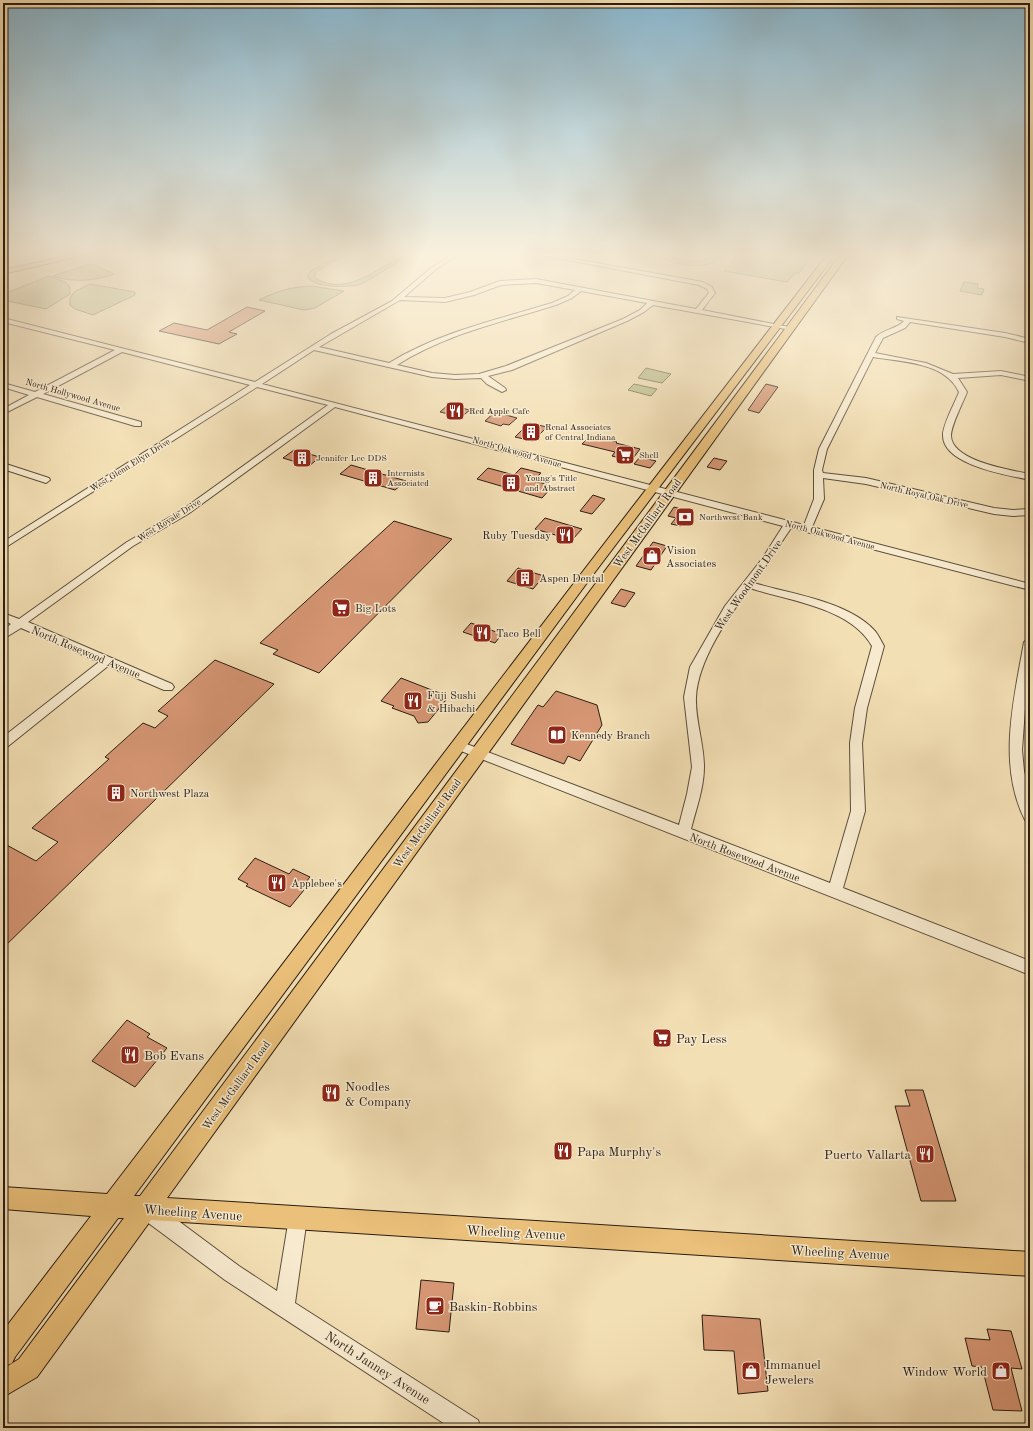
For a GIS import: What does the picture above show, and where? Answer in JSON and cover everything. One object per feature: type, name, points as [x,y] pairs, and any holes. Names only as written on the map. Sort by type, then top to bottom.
[{"type":"main road","name":"West McGalliard Road","points":[[3,1384],[28,1368],[146,1209],[478,752],[780,322]]},
{"type":"main road","name":"West McGalliard Road","points":[[3,1354],[4,1350],[460,746],[588,573],[661,491],[796,322]]},
{"type":"main road","name":"Wheeling Avenue","points":[[3,1198],[113,1205],[146,1209],[1030,1264]]},
{"type":"street","name":"North Oakwood Avenue","points":[[10,322],[334,404],[1030,587]]},
{"type":"street","name":"West Glenn Ellyn Drive","points":[[3,546],[313,348],[359,322]]},
{"type":"street","points":[[390,366],[407,355],[433,342],[497,322]]},
{"type":"street","points":[[313,348],[439,376],[483,375],[502,370],[621,322]]},
{"type":"street","points":[[761,322],[791,328]]},
{"type":"street","points":[[807,529],[818,499],[818,475],[823,449],[871,355],[884,334],[903,326],[907,322]]},
{"type":"street","points":[[920,322],[1005,335],[1030,341]]},
{"type":"street","points":[[3,412],[121,350]]},
{"type":"street","points":[[871,355],[928,366],[953,376],[960,382],[963,392],[946,437],[950,444],[962,456],[980,465],[1030,477]]},
{"type":"street","points":[[953,376],[1001,373],[1030,379]]},
{"type":"street","points":[[483,375],[502,390]]},
{"type":"street","name":"North Hollywood Avenue","points":[[3,385],[138,424]]},
{"type":"street","name":"West Royale Drive","points":[[3,636],[130,544],[185,512],[334,404]]},
{"type":"street","points":[[3,466],[46,480]]},
{"type":"street","name":"North Royal Oak Drive","points":[[818,475],[870,482],[994,511],[1013,513],[1030,512]]},
{"type":"street","name":"West Woodmont Drive","points":[[683,833],[694,794],[698,767],[690,697],[693,677],[705,649],[729,608],[774,549],[789,524]]},
{"type":"street","points":[[747,584],[852,618],[870,631],[878,646],[861,708],[856,743],[858,811],[835,892]]},
{"type":"street","name":"North Rosewood Avenue","points":[[3,616],[168,687]]},
{"type":"street","points":[[1030,642],[1025,700],[1016,729],[1015,755],[1018,778],[1030,816]]},
{"type":"street","points":[[3,744],[107,661]]},
{"type":"street","name":"North Rosewood Avenue","points":[[460,746],[1030,968]]},
{"type":"street","name":"North Janney Avenue","points":[[146,1209],[232,1273],[285,1306],[470,1428]]},
{"type":"street","points":[[285,1306],[298,1218]]},
{"type":"green space","points":[[646,368],[671,374],[662,383],[638,378]]},
{"type":"green space","points":[[634,384],[657,389],[651,396],[628,390]]},
{"type":"building","points":[[221,322],[247,322],[229,332],[237,334],[219,344],[159,331],[174,323],[207,330]]},
{"type":"building","points":[[766,384],[778,387],[759,413],[748,410]]},
{"type":"building","name":"Red Apple Cafe","points":[[448,405],[470,410],[461,417],[440,412]]},
{"type":"building","points":[[495,412],[517,418],[509,425],[503,424],[501,426],[485,421]]},
{"type":"building","name":"Renal Associates of Central Indiana","points":[[529,423],[547,427],[533,441],[515,437]]},
{"type":"building","points":[[591,435],[640,449],[631,461],[612,456],[615,452],[582,444]]},
{"type":"building","name":"Jennifer Lee DDS","points":[[294,450],[320,457],[309,466],[283,458]]},
{"type":"building","name":"Shell","points":[[640,457],[656,461],[650,468],[634,464]]},
{"type":"building","points":[[714,458],[727,461],[720,470],[707,467]]},
{"type":"building","name":"Internists Associated","points":[[351,465],[406,481],[395,490],[340,474]]},
{"type":"building","name":"Young's Title and Abstract","points":[[488,468],[514,475],[521,468],[541,473],[533,481],[547,484],[545,487],[551,488],[542,498],[477,479]]},
{"type":"building","points":[[593,495],[605,499],[592,514],[580,511]]},
{"type":"building","name":"Northwest Bank","points":[[674,507],[691,512],[681,526],[671,524],[676,518],[668,516]]},
{"type":"building","name":"Ruby Tuesday","points":[[545,518],[582,529],[572,540],[535,529]]},
{"type":"building","points":[[394,521],[452,539],[319,673],[273,654],[278,650],[260,643]]},
{"type":"building","name":"Vision Associates","points":[[653,542],[667,546],[651,570],[636,566]]},
{"type":"building","name":"Aspen Dental","points":[[518,568],[544,576],[533,589],[507,581]]},
{"type":"building","points":[[621,589],[635,593],[625,607],[611,603]]},
{"type":"building","name":"Taco Bell","points":[[471,623],[502,634],[495,643],[463,632]]},
{"type":"building","name":"Northwest Plaza","points":[[215,660],[274,684],[3,948],[3,843],[36,861],[58,842],[32,828],[109,759],[105,757],[143,723],[155,728],[168,716],[158,711]]},
{"type":"building","name":"Fuji Sushi & Hibachi","points":[[401,678],[442,694],[439,698],[446,700],[428,722],[418,723],[414,716],[392,708],[394,706],[381,701]]},
{"type":"building","name":"Kennedy Branch","points":[[556,691],[597,705],[602,725],[580,761],[568,756],[564,764],[511,744],[538,705],[543,707]]},
{"type":"building","name":"Applebee's","points":[[255,858],[289,874],[293,869],[310,877],[306,882],[309,884],[290,907],[246,886],[248,884],[238,879]]},
{"type":"building","name":"Bob Evans","points":[[127,1020],[150,1034],[147,1037],[167,1048],[135,1087],[92,1061]]},
{"type":"building","name":"Puerto Vallarta","points":[[905,1090],[923,1090],[956,1201],[921,1201],[895,1106],[910,1106]]},
{"type":"building","name":"Baskin-Robbins","points":[[421,1280],[454,1283],[449,1332],[416,1329]]},
{"type":"building","name":"Immanuel Jewelers","points":[[702,1315],[760,1319],[768,1391],[738,1394],[734,1351],[704,1350]]},
{"type":"building","name":"Window World","points":[[987,1329],[1011,1331],[1022,1369],[1011,1368],[1022,1411],[993,1410],[982,1367],[972,1366],[965,1338],[990,1340]]},
{"type":"place","name":"Red Apple Cafe","points":[[455,411]]},
{"type":"place","name":"Renal Associates of Central Indiana","points":[[531,432]]},
{"type":"place","name":"Shell","points":[[625,455]]},
{"type":"place","name":"Jennifer Lee DDS","points":[[302,458]]},
{"type":"place","name":"Internists Associated","points":[[373,478]]},
{"type":"place","name":"Young's Title and Abstract","points":[[511,483]]},
{"type":"place","name":"Northwest Bank","points":[[685,517]]},
{"type":"place","name":"Ruby Tuesday","points":[[565,535]]},
{"type":"place","name":"Vision Associates","points":[[652,556]]},
{"type":"place","name":"Aspen Dental","points":[[525,578]]},
{"type":"place","name":"Big Lots","points":[[341,608]]},
{"type":"place","name":"Taco Bell","points":[[482,633]]},
{"type":"place","name":"Fuji Sushi & Hibachi","points":[[413,701]]},
{"type":"place","name":"Kennedy Branch","points":[[557,735]]},
{"type":"place","name":"Northwest Plaza","points":[[116,793]]},
{"type":"place","name":"Applebee's","points":[[277,883]]},
{"type":"place","name":"Pay Less","points":[[662,1038]]},
{"type":"place","name":"Bob Evans","points":[[130,1055]]},
{"type":"place","name":"Noodles & Company","points":[[331,1093]]},
{"type":"place","name":"Papa Murphy's","points":[[563,1151]]},
{"type":"place","name":"Puerto Vallarta","points":[[925,1154]]},
{"type":"place","name":"Baskin-Robbins","points":[[435,1306]]},
{"type":"place","name":"Immanuel Jewelers","points":[[751,1371]]},
{"type":"place","name":"Window World","points":[[1001,1371]]}]
